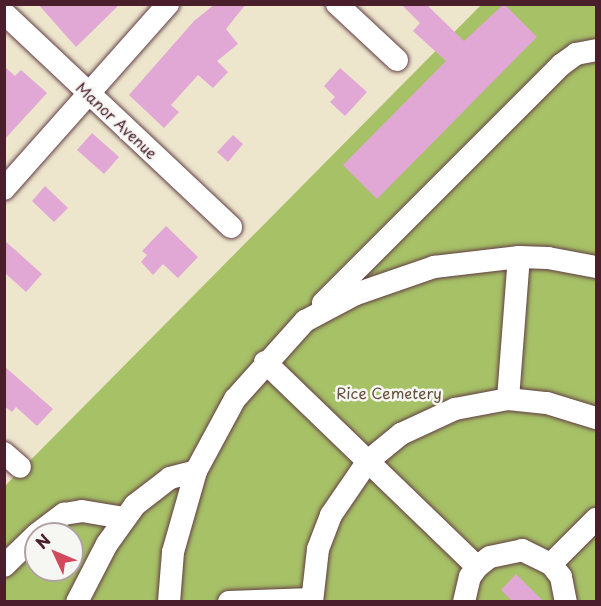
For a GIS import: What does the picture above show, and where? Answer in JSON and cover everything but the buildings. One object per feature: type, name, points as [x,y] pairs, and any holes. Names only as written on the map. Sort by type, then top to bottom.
[{"type":"street","points":[[4,189],[168,4]]},
{"type":"street","points":[[337,4],[397,60]]},
{"type":"street","name":"Manor Avenue","points":[[4,13],[231,227]]},
{"type":"street","points":[[169,602],[172,552],[196,471],[236,399],[265,362],[561,65],[576,54],[597,50]]},
{"type":"street","points":[[305,321],[356,294],[434,267],[519,257],[548,258],[597,267]]},
{"type":"street","points":[[508,399],[519,257]]},
{"type":"street","points":[[265,362],[477,567]]},
{"type":"street","points":[[229,602],[312,600],[318,549],[331,515],[368,461],[401,434],[429,420],[482,402],[508,399],[547,403],[597,418]]},
{"type":"street","points":[[77,602],[124,518],[148,492],[171,478],[196,471]]},
{"type":"street","points":[[53,522],[64,514],[82,511],[124,518]]},
{"type":"street","points":[[551,564],[597,519]]},
{"type":"street","points":[[4,566],[24,546]]},
{"type":"street","points":[[464,602],[470,577],[477,567],[506,551],[538,555],[551,564],[561,577],[566,602]]},
{"type":"green space","name":"Rice Cemetery","points":[[481,5],[596,5],[596,601],[5,602],[5,486]]}]
